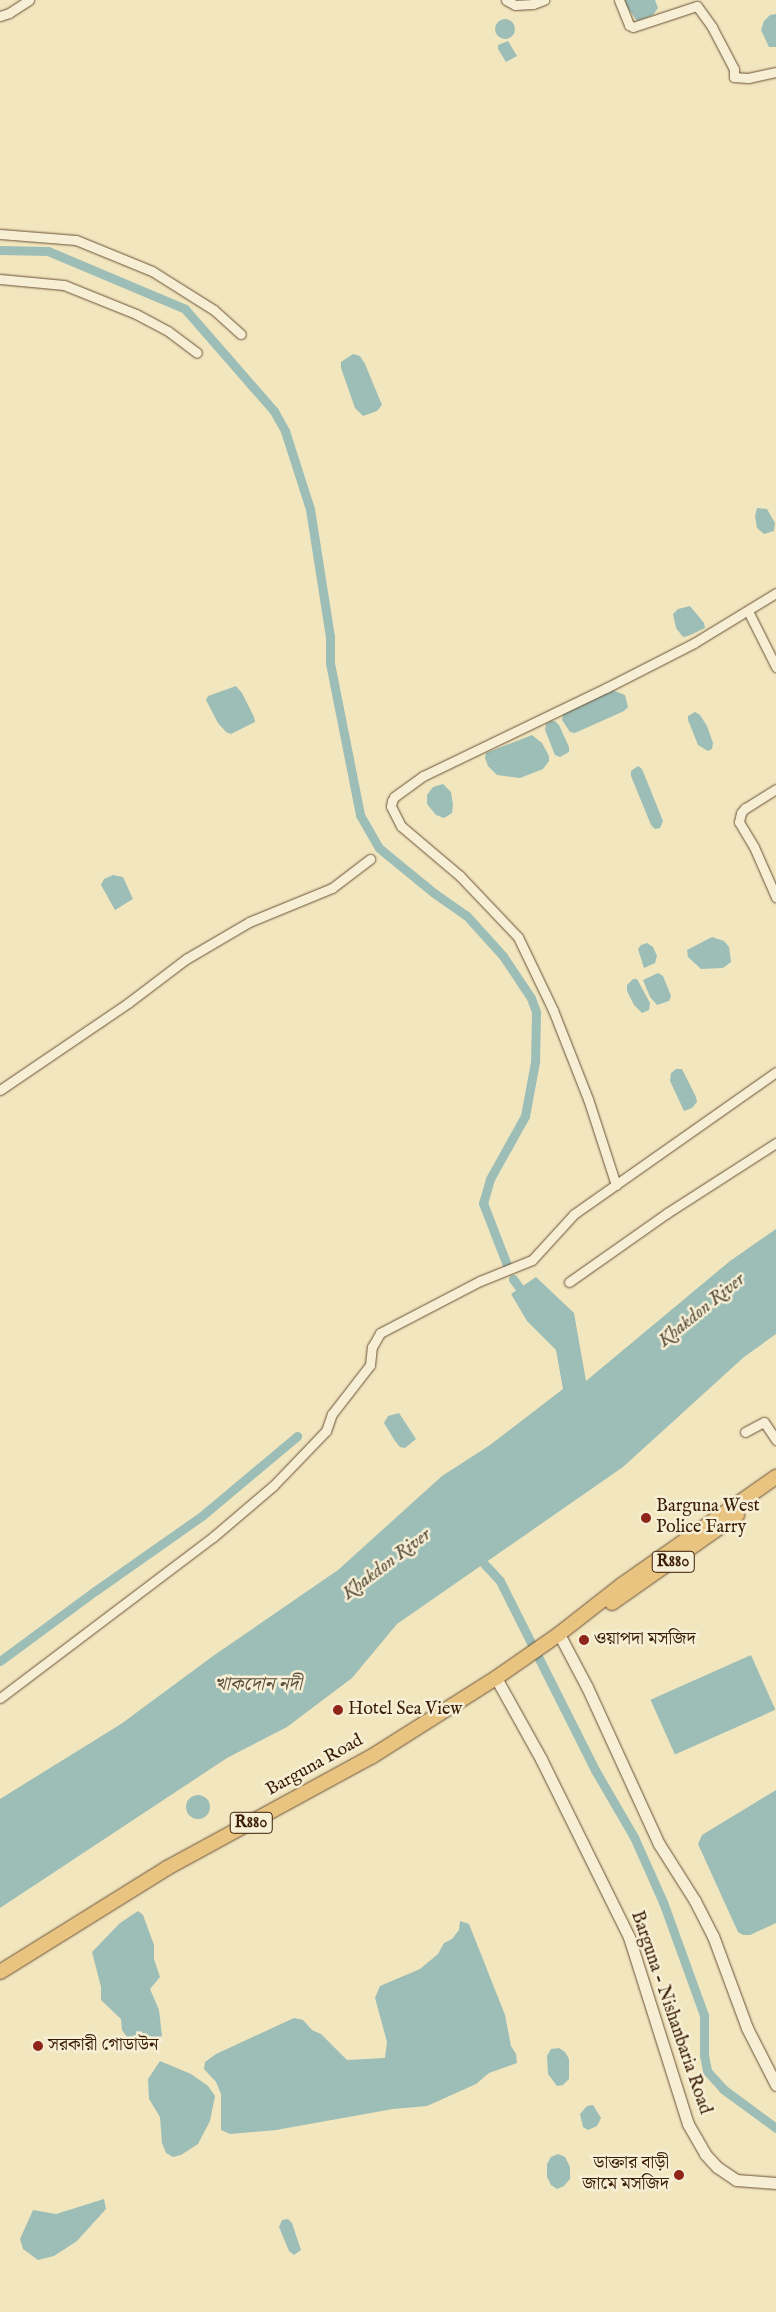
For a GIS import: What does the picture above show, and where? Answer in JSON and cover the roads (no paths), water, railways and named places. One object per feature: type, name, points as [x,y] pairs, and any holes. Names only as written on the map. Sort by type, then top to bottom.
[{"type":"main road","name":"Barguna Road","points":[[0,1972],[167,1868],[371,1758],[547,1643],[622,1584],[776,1477]]},
{"type":"main road","name":"Barguna Road","points":[[562,1631],[596,1615],[776,1488]]},
{"type":"street","points":[[0,16],[9,13],[29,0]]},
{"type":"street","points":[[506,0],[515,5],[533,4],[544,0]]},
{"type":"street","points":[[619,0],[629,25],[633,27],[696,6],[712,27],[734,69],[734,77],[748,78],[776,72]]},
{"type":"street","points":[[0,234],[76,240],[152,271],[214,310],[242,334]]},
{"type":"street","points":[[0,279],[64,285],[136,314],[168,331],[197,353]]},
{"type":"street","points":[[616,1185],[588,1098],[553,1010],[518,937],[460,876],[401,826],[391,806],[392,801],[394,797],[423,776],[694,644],[776,593]]},
{"type":"street","points":[[748,611],[776,667]]},
{"type":"street","points":[[776,790],[745,808],[741,813],[739,822],[754,847],[776,897]]},
{"type":"street","points":[[0,1090],[128,1003],[186,959],[242,925],[332,888],[370,859]]},
{"type":"street","points":[[0,1698],[205,1543],[273,1486],[326,1431],[332,1414],[370,1365],[372,1346],[380,1333],[480,1281],[532,1260],[574,1214],[776,1072]]},
{"type":"street","points":[[569,1282],[667,1213],[776,1143]]},
{"type":"street","points":[[746,1432],[764,1422],[776,1440]]},
{"type":"street","points":[[562,1631],[659,1844],[695,1901],[713,1936],[747,2028],[776,2085]]},
{"type":"street","name":"Barguna - Nishanbaria Road","points":[[499,1676],[629,1937],[688,2124],[705,2154],[736,2180],[776,2184]]},
{"type":"water","points":[[622,0],[655,0],[658,8],[653,15],[637,21]]},
{"type":"water","points":[[776,14],[776,47],[769,47],[761,30],[764,21],[770,15]]},
{"type":"water","points":[[501,19],[509,19],[515,25],[515,33],[509,39],[501,39],[495,33],[495,25]]},
{"type":"water","points":[[508,41],[517,56],[506,62],[498,49],[498,45]]},
{"type":"water","points":[[353,354],[360,356],[365,364],[382,405],[377,411],[363,416],[355,408],[341,368],[341,362]]},
{"type":"water","points":[[757,508],[767,509],[775,523],[774,531],[764,534],[757,528],[755,516]]},
{"type":"water","points":[[690,606],[704,623],[705,628],[683,637],[676,628],[673,614],[678,609]]},
{"type":"water","points":[[236,686],[242,693],[255,722],[231,734],[226,732],[218,723],[206,700],[208,696]]},
{"type":"water","points":[[612,690],[625,695],[628,707],[624,711],[575,733],[570,732],[562,720],[563,715],[569,710]]},
{"type":"water","points":[[695,712],[700,715],[707,726],[713,743],[712,749],[708,751],[698,745],[688,720],[688,716]]},
{"type":"water","points":[[555,721],[559,725],[569,747],[569,752],[560,757],[555,755],[545,730],[546,724]]},
{"type":"water","points":[[532,735],[542,743],[549,756],[549,761],[543,769],[520,778],[497,775],[488,766],[485,758],[486,753]]},
{"type":"water","points":[[638,766],[642,769],[663,821],[660,828],[655,829],[651,825],[631,776],[631,771]]},
{"type":"water","points":[[443,784],[451,792],[453,805],[452,813],[444,818],[436,815],[427,804],[427,795],[433,787]]},
{"type":"water","points":[[113,875],[123,877],[133,899],[115,910],[101,885],[104,879]]},
{"type":"water","points":[[712,937],[724,941],[729,947],[731,962],[723,968],[701,969],[688,957],[687,950]]},
{"type":"water","points":[[647,943],[653,947],[657,956],[655,963],[644,968],[638,949],[641,945]]},
{"type":"water","points":[[658,973],[663,976],[671,996],[669,1001],[657,1005],[650,997],[643,980]]},
{"type":"water","points":[[633,979],[637,979],[650,1003],[649,1010],[642,1013],[634,1005],[627,991],[627,985]]},
{"type":"water","points":[[676,1069],[682,1069],[697,1102],[692,1108],[684,1111],[670,1081],[671,1073]]},
{"type":"water","name":"খাকদোন নদী","points":[[776,1229],[776,1334],[744,1357],[623,1467],[397,1624],[352,1678],[287,1727],[227,1758],[0,1908],[0,1799],[121,1724],[213,1656],[338,1570],[442,1476],[490,1445],[563,1389],[556,1350],[527,1321],[511,1294],[536,1277],[574,1313],[586,1381],[730,1261]]},
{"type":"water","points":[[399,1413],[416,1439],[405,1448],[400,1447],[384,1423],[388,1416]]},
{"type":"water","points":[[751,1655],[775,1710],[675,1755],[651,1700]]},
{"type":"water","points":[[776,1790],[776,1923],[750,1935],[743,1935],[738,1932],[698,1844],[702,1835]]},
{"type":"water","points":[[198,1795],[207,1798],[210,1807],[207,1816],[198,1819],[189,1816],[186,1807],[189,1798]]},
{"type":"water","points":[[138,1911],[143,1915],[154,1945],[154,1959],[160,1977],[150,1989],[159,2010],[162,2036],[135,2049],[122,2030],[121,2019],[101,2000],[101,1987],[92,1952],[120,1923]]},
{"type":"water","points":[[460,1921],[469,1924],[505,2015],[511,2046],[516,2054],[517,2063],[489,2073],[476,2084],[427,2106],[393,2109],[276,2130],[230,2134],[221,2130],[221,2094],[216,2082],[204,2069],[205,2062],[216,2054],[294,2018],[303,2020],[312,2030],[321,2034],[347,2060],[385,2058],[387,2042],[375,1998],[380,1986],[420,1969],[438,1954],[444,1943],[452,1939],[459,1930]]},
{"type":"water","points":[[559,2048],[565,2052],[569,2059],[569,2079],[563,2085],[557,2086],[548,2074],[547,2056],[551,2049]]},
{"type":"water","points":[[160,2061],[191,2074],[208,2086],[215,2096],[210,2121],[198,2144],[181,2155],[173,2157],[166,2153],[162,2143],[160,2117],[149,2099],[148,2079]]},
{"type":"water","points":[[593,2105],[601,2118],[597,2126],[588,2130],[583,2127],[580,2114],[587,2106]]},
{"type":"water","points":[[558,2154],[565,2157],[570,2167],[570,2179],[564,2186],[557,2189],[551,2185],[547,2177],[547,2164],[551,2157]]},
{"type":"water","points":[[104,2199],[106,2209],[77,2241],[54,2256],[38,2260],[23,2249],[20,2239],[33,2210],[56,2214]]},
{"type":"water","points":[[288,2219],[292,2223],[301,2250],[294,2255],[289,2251],[279,2227],[282,2220]]},
{"type":"waterway","points":[[0,250],[48,251],[185,309],[274,411],[285,431],[310,509],[330,637],[330,663],[360,815],[379,848],[434,893],[466,915],[503,956],[531,998],[536,1012],[535,1062],[525,1116],[490,1179],[483,1203],[507,1265]]},
{"type":"waterway","points":[[513,1279],[526,1297]]},
{"type":"waterway","points":[[0,1661],[203,1515],[297,1436]]},
{"type":"waterway","points":[[476,1555],[500,1581],[595,1770],[634,1837],[663,1902],[704,2015],[704,2055],[707,2071],[723,2089],[776,2128]]},
{"type":"place","name":"Barguna West Police Farry","points":[[646,1518]]},
{"type":"place","name":"ওয়াপদা মসজিদ","points":[[584,1640]]},
{"type":"place","name":"Hotel Sea View","points":[[338,1710]]},
{"type":"place","name":"সরকারী গোডাউন","points":[[38,2046]]},
{"type":"place","name":"ডাক্তার বাড়ী জামে মসজিদ","points":[[679,2175]]},
{"type":"water label","name":"Khakdon River","points":[[702,1311]]},
{"type":"water label","name":"Khakdon River","points":[[387,1565]]}]
